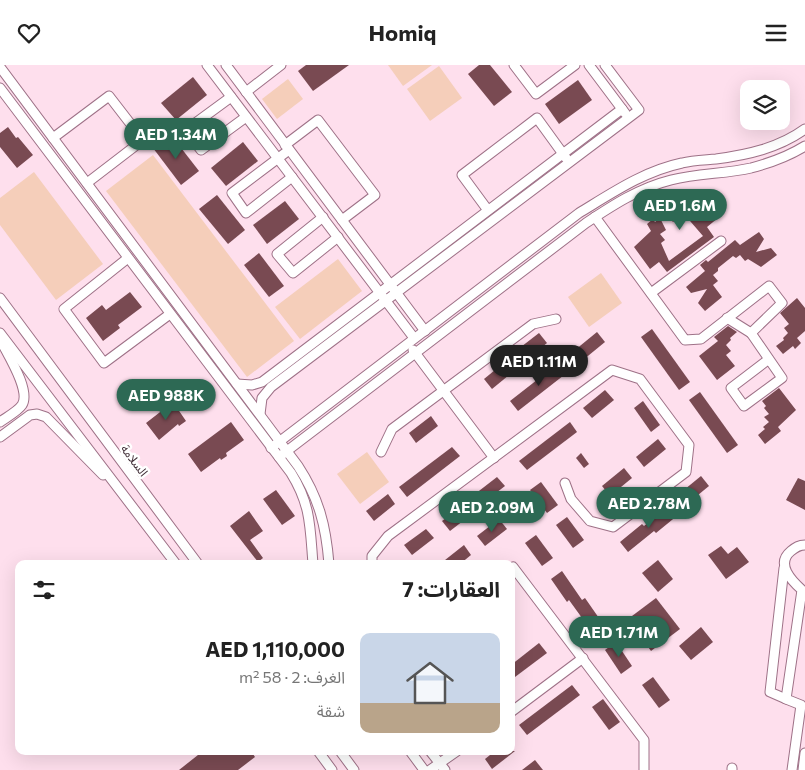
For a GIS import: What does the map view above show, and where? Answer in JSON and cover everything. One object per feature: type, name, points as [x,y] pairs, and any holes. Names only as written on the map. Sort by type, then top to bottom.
[{"type":"street","points":[[207,65],[386,301],[411,341],[415,353],[494,458]]},
{"type":"street","points":[[238,65],[228,68],[425,331]]},
{"type":"street","points":[[246,92],[282,65]]},
{"type":"street","points":[[514,65],[536,94],[575,65]]},
{"type":"street","points":[[589,65],[629,117]]},
{"type":"street","points":[[260,415],[262,398],[271,387],[639,110],[605,65]]},
{"type":"street","points":[[0,67],[302,473],[316,496],[324,526],[328,560]]},
{"type":"street","points":[[0,88],[279,457],[299,487],[306,504],[310,522],[313,560]]},
{"type":"street","points":[[53,138],[109,96],[143,141],[87,183]]},
{"type":"street","points":[[231,97],[186,130],[201,150],[246,117]]},
{"type":"street","points":[[237,384],[252,385],[262,382],[487,209],[622,109]]},
{"type":"street","points":[[487,209],[462,175],[537,118],[569,162]]},
{"type":"street","points":[[292,177],[246,213],[232,193],[278,158],[287,147],[318,120],[374,195],[342,220]]},
{"type":"street","points":[[271,448],[579,213],[629,182],[648,173],[683,162],[746,155],[784,142],[805,129]]},
{"type":"street","points":[[279,457],[595,217],[618,202],[654,184],[691,175],[751,168],[791,154],[805,146]]},
{"type":"street","points":[[323,217],[277,254],[293,273],[338,237]]},
{"type":"street","points":[[595,217],[684,340],[701,339],[769,286],[782,303],[751,333]]},
{"type":"street","points":[[650,293],[721,241]]},
{"type":"street","points":[[128,258],[64,309],[104,363],[170,314]]},
{"type":"street","name":"السلامة","points":[[0,299],[195,560]]},
{"type":"street","points":[[727,318],[751,333],[769,359],[782,378],[744,406],[731,388],[769,359]]},
{"type":"street","points":[[382,452],[392,429],[533,324],[556,319]]},
{"type":"street","points":[[0,333],[173,560]]},
{"type":"street","points":[[0,339],[24,388],[25,397],[22,405],[0,422]]},
{"type":"street","points":[[372,560],[372,556],[388,536],[612,371],[640,379],[689,445],[686,472],[613,527],[590,521],[571,499],[565,483]]},
{"type":"street","points":[[0,437],[30,415],[37,414],[46,417],[129,501]]},
{"type":"street","points":[[792,770],[803,705],[770,692],[784,565],[788,554],[799,545],[805,545]]},
{"type":"street","points":[[784,565],[790,579],[804,591],[786,699]]},
{"type":"street","points":[[515,570],[644,740],[644,770]]},
{"type":"street","points":[[515,709],[583,658]]},
{"type":"street","points":[[803,770],[805,753]]},
{"type":"street","points":[[321,755],[332,770]]},
{"type":"street","points":[[343,755],[354,770]]},
{"type":"street","points":[[413,755],[424,770]]},
{"type":"street","points":[[433,755],[442,767]]},
{"type":"street","points":[[430,770],[442,767],[453,755]]},
{"type":"shaded area","points":[[388,65],[432,65],[403,86]]},
{"type":"shaded area","points":[[439,66],[462,98],[430,121],[407,89]]},
{"type":"shaded area","points":[[288,79],[303,99],[277,119],[262,99]]},
{"type":"shaded area","points":[[153,155],[294,341],[247,377],[106,191]]},
{"type":"shaded area","points":[[34,172],[103,264],[56,300],[0,225],[0,198]]},
{"type":"shaded area","points":[[338,259],[362,291],[300,339],[275,307]]},
{"type":"shaded area","points":[[601,273],[622,303],[589,327],[568,297]]},
{"type":"shaded area","points":[[367,452],[389,482],[360,504],[337,474]]},
{"type":"building","points":[[306,65],[349,65],[313,91],[298,71]]},
{"type":"building","points":[[479,65],[490,65],[512,92],[494,106],[468,74]]},
{"type":"building","points":[[193,77],[207,95],[176,120],[161,103]]},
{"type":"building","points":[[578,80],[592,100],[559,124],[545,104]]},
{"type":"building","points":[[8,127],[33,155],[17,168],[0,147],[0,133]]},
{"type":"building","points":[[171,135],[199,171],[181,185],[153,148]]},
{"type":"building","points":[[243,142],[258,161],[226,186],[211,168]]},
{"type":"building","points":[[706,191],[724,213],[707,227],[714,237],[667,272],[659,262],[650,269],[634,247],[651,231],[647,224],[653,219],[655,222],[660,218],[666,230],[660,234],[665,240],[661,243],[669,261],[703,236],[684,214],[673,222],[665,213],[682,199],[687,204],[695,197],[697,199]]},
{"type":"building","points":[[217,195],[245,230],[228,244],[199,209]]},
{"type":"building","points":[[285,201],[299,219],[267,244],[253,225]]},
{"type":"building","points":[[759,232],[764,239],[756,252],[771,248],[777,255],[761,267],[748,259],[745,261],[740,255],[736,258],[733,256],[718,268],[718,271],[713,275],[718,281],[713,285],[722,297],[705,311],[698,303],[707,289],[691,293],[686,287],[705,271],[700,265],[706,260],[708,262],[735,240],[740,245]]},
{"type":"building","points":[[259,253],[284,286],[269,297],[244,265]]},
{"type":"building","points":[[130,292],[142,307],[118,325],[120,328],[103,341],[86,318],[102,305],[106,310]]},
{"type":"building","points":[[797,298],[805,308],[805,331],[797,338],[801,343],[795,349],[793,346],[783,354],[776,346],[784,340],[783,338],[788,333],[784,328],[789,324],[780,313]]},
{"type":"building","points":[[728,326],[737,332],[726,345],[731,351],[726,355],[735,366],[717,380],[699,356],[718,341],[714,337]]},
{"type":"building","points":[[652,329],[690,382],[679,390],[641,337]]},
{"type":"building","points":[[597,332],[605,342],[583,360],[575,350]]},
{"type":"building","points":[[539,333],[547,343],[525,361],[517,350]]},
{"type":"building","points":[[506,361],[514,371],[492,389],[484,379]]},
{"type":"building","points":[[560,362],[568,372],[518,411],[510,401]]},
{"type":"building","points":[[779,388],[796,410],[778,427],[781,431],[765,444],[758,435],[769,422],[764,417],[769,414],[764,408],[766,406],[762,401]]},
{"type":"building","points":[[605,390],[614,400],[592,418],[583,408]]},
{"type":"building","points":[[700,392],[738,445],[727,453],[689,400]]},
{"type":"building","points":[[643,401],[660,425],[651,432],[634,408]]},
{"type":"building","points":[[173,402],[186,421],[179,426],[178,424],[159,440],[146,423]]},
{"type":"building","points":[[431,416],[438,426],[416,443],[409,433]]},
{"type":"building","points":[[231,422],[244,440],[226,453],[227,456],[221,460],[220,458],[201,472],[188,454]]},
{"type":"building","points":[[570,422],[577,432],[527,470],[519,461]]},
{"type":"building","points":[[658,439],[666,449],[644,467],[636,457]]},
{"type":"building","points":[[452,447],[460,456],[407,497],[399,487]]},
{"type":"building","points":[[581,453],[589,464],[584,468],[576,458]]},
{"type":"building","points":[[624,468],[632,478],[610,496],[602,486]]},
{"type":"building","points":[[701,476],[709,486],[687,504],[679,494]]},
{"type":"building","points":[[497,477],[505,486],[483,503],[475,494]]},
{"type":"building","points":[[798,478],[805,481],[805,510],[786,500]]},
{"type":"building","points":[[541,482],[558,505],[547,513],[530,490]]},
{"type":"building","points":[[276,490],[295,516],[282,525],[263,499]]},
{"type":"building","points":[[388,494],[395,504],[374,521],[366,511]]},
{"type":"building","points":[[464,505],[472,514],[450,531],[442,521]]},
{"type":"building","points":[[670,505],[678,515],[628,552],[620,542]]},
{"type":"building","points":[[249,511],[263,531],[250,540],[263,558],[256,560],[230,526]]},
{"type":"building","points":[[567,517],[584,540],[573,548],[556,525]]},
{"type":"building","points":[[499,519],[507,529],[485,546],[477,536]]},
{"type":"building","points":[[426,529],[434,538],[412,555],[404,545]]},
{"type":"building","points":[[536,535],[553,558],[542,566],[525,543]]},
{"type":"building","points":[[464,545],[471,555],[465,560],[445,560]]},
{"type":"building","points":[[721,546],[728,554],[737,547],[749,562],[726,579],[708,555]]},
{"type":"building","points":[[658,560],[673,579],[658,592],[642,573]]},
{"type":"building","points":[[562,571],[582,600],[585,598],[601,621],[590,629],[569,600],[567,602],[551,579]]},
{"type":"building","points":[[656,598],[680,629],[651,651],[628,619]]},
{"type":"building","points":[[701,627],[713,642],[691,660],[679,646]]},
{"type":"building","points":[[616,642],[632,666],[621,674],[605,650]]},
{"type":"building","points":[[539,643],[547,653],[515,677],[515,662]]},
{"type":"building","points":[[653,677],[670,700],[659,708],[642,685]]},
{"type":"building","points":[[572,685],[580,695],[527,735],[519,725]]},
{"type":"building","points":[[603,699],[620,722],[609,730],[592,707]]},
{"type":"building","points":[[198,755],[254,755],[255,757],[238,770],[179,770]]},
{"type":"building","points":[[490,755],[510,755],[492,769],[485,759]]},
{"type":"building","points":[[535,760],[543,770],[522,770]]}]
